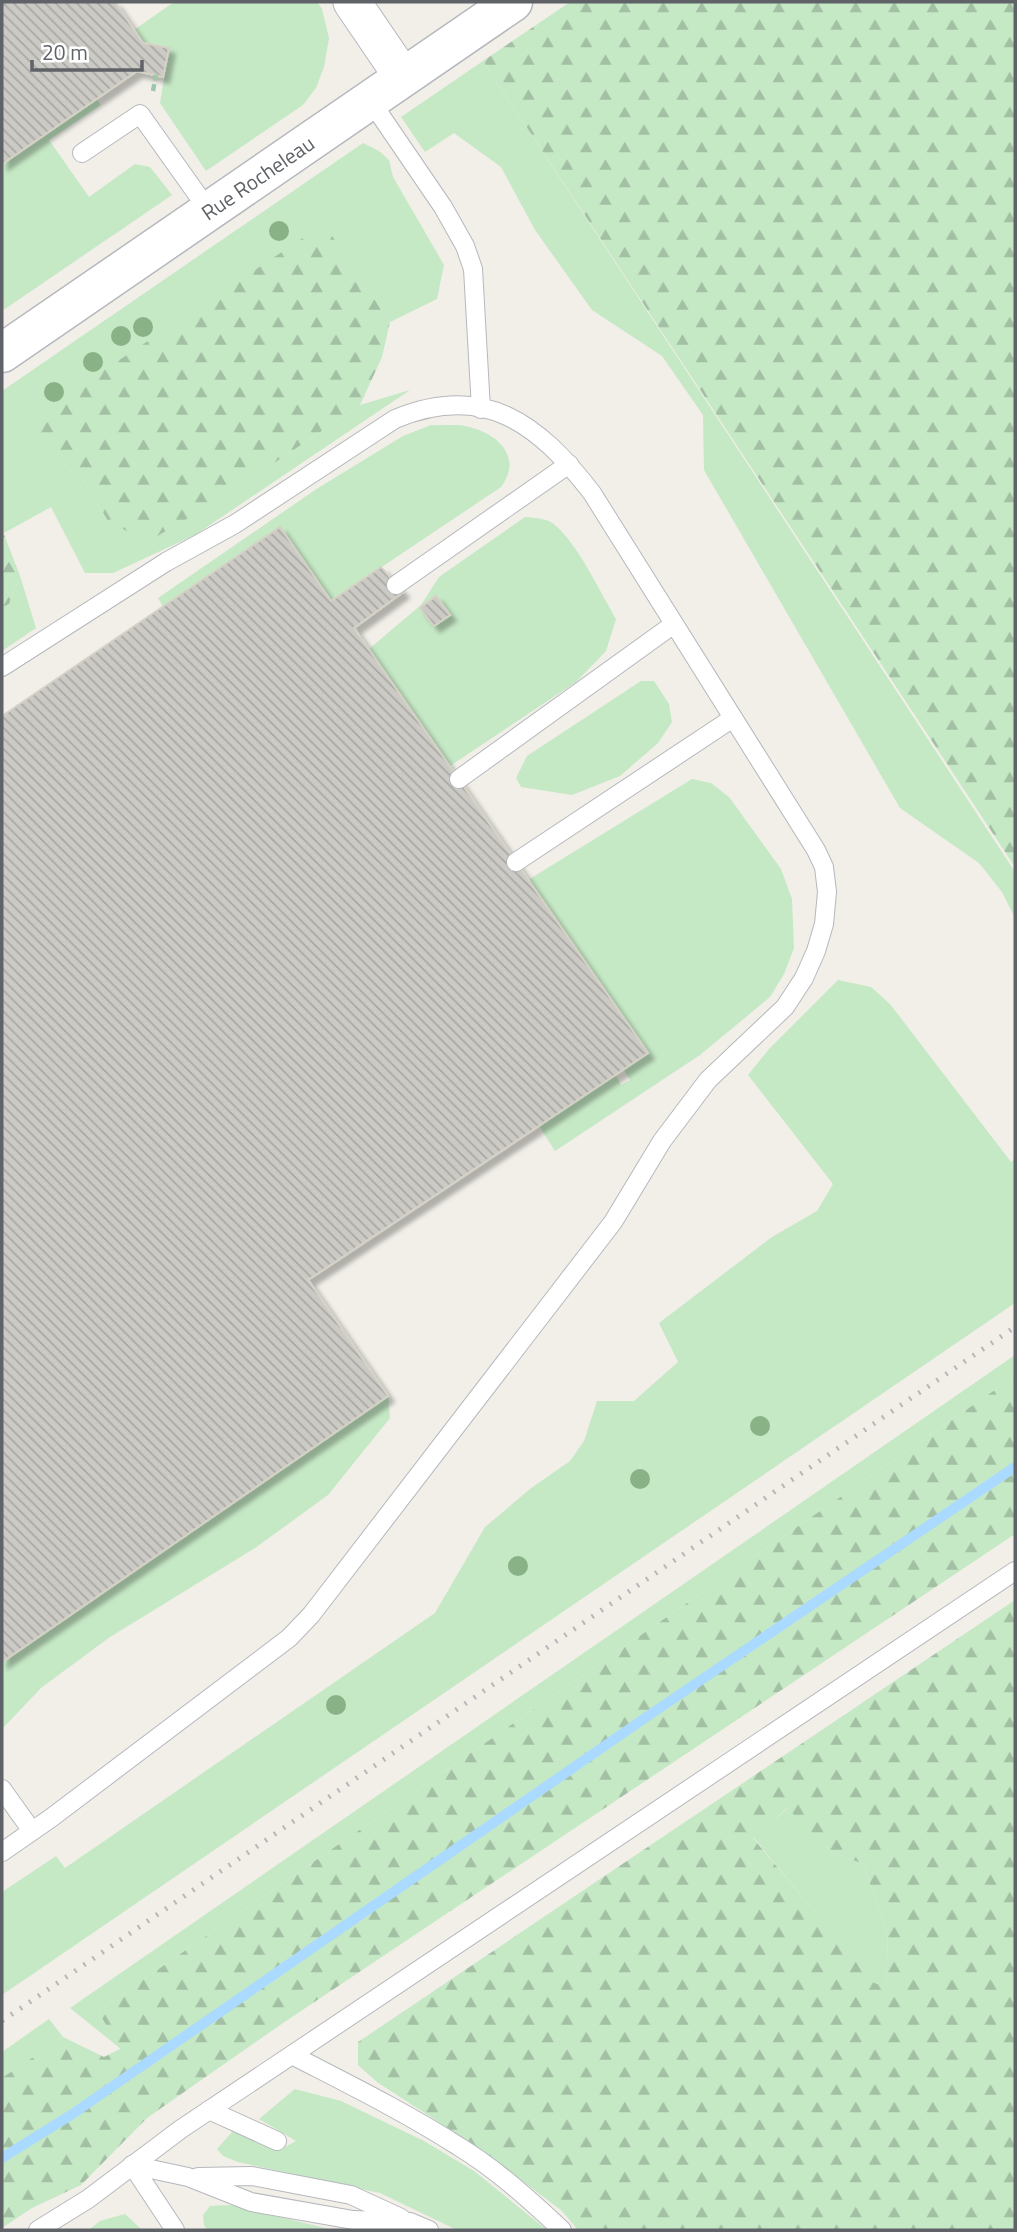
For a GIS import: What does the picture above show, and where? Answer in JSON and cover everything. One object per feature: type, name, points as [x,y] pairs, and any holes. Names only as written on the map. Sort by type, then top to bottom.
[{"type":"street","points":[[352,2],[403,77]]},
{"type":"street","name":"Rue Rocheleau","points":[[2,353],[513,2]]},
{"type":"lane","points":[[370,100],[443,206],[465,246],[473,269],[481,408]]},
{"type":"lane","points":[[82,153],[141,114],[209,211]]},
{"type":"lane","points":[[2,667],[166,562],[235,524],[395,419],[416,410],[450,404],[494,411],[517,420],[569,464],[592,493],[816,850],[824,867],[827,892],[824,924],[816,951],[804,978],[785,1007],[708,1080],[662,1141],[613,1222],[311,1615],[289,1638],[2,1852]]},
{"type":"lane","points":[[396,584],[569,464]]},
{"type":"lane","points":[[459,779],[674,624]]},
{"type":"lane","points":[[516,862],[733,718]]},
{"type":"lane","points":[[38,2230],[88,2199],[209,2110],[1015,1571]]},
{"type":"lane","points":[[2,1789],[32,1831]]},
{"type":"lane","points":[[292,2055],[460,2147],[531,2200],[562,2230]]},
{"type":"lane","points":[[209,2110],[277,2141]]},
{"type":"lane","points":[[132,2165],[188,2177],[251,2202],[353,2220],[410,2222]]},
{"type":"lane","points":[[132,2165],[170,2223],[184,2230]]},
{"type":"lane","points":[[188,2177],[252,2176],[351,2195],[429,2230]]},
{"type":"path","points":[[153,93],[156,75]]},
{"type":"green space","points":[[174,2],[317,2],[322,9],[329,38],[324,67],[316,88],[303,105],[206,171],[160,103],[169,48],[143,43],[134,30]]},
{"type":"green space","points":[[570,2],[1015,2],[1015,867],[483,61]]},
{"type":"green space","points":[[483,61],[1015,872],[1015,918],[1002,892],[979,863],[900,808],[704,470],[703,415],[662,356],[592,310],[535,230],[501,167],[454,133],[425,152],[401,117]]},
{"type":"green space","points":[[97,99],[101,105],[49,140],[89,197],[135,164],[150,167],[172,195],[2,311],[2,164]]},
{"type":"green space","points":[[363,143],[389,160],[393,177],[444,265],[437,299],[390,322],[324,225],[53,457],[85,482],[108,521],[147,541],[221,499],[360,405],[410,390],[195,535],[113,573],[85,573],[51,507],[4,533],[2,391]]},
{"type":"green space","points":[[324,224],[390,322],[382,357],[360,405],[221,499],[147,542],[108,521],[85,482],[53,457],[23,424]]},
{"type":"green space","points":[[431,425],[465,426],[496,440],[508,456],[509,465],[501,487],[331,601],[163,607],[158,598],[318,488],[403,436]]},
{"type":"green space","points":[[525,517],[542,519],[556,526],[573,545],[616,619],[606,651],[576,682],[450,766],[369,649],[421,605],[439,577]],"holes":[[[436,596],[450,615],[435,626],[420,608]]]},
{"type":"green space","points":[[2,529],[20,576],[9,604],[2,607]]},
{"type":"green space","points":[[20,576],[36,628],[2,651],[2,607],[9,604]]},
{"type":"green space","points":[[641,681],[654,681],[669,704],[672,722],[658,743],[620,776],[572,795],[521,787],[516,778],[527,756]]},
{"type":"green space","points":[[692,779],[711,783],[729,797],[781,869],[792,899],[794,948],[784,974],[770,997],[700,1055],[555,1151],[539,1126],[616,1075],[621,1085],[630,1080],[624,1070],[648,1053],[528,880]]},
{"type":"green space","points":[[838,980],[871,987],[890,1004],[1011,1162],[1015,1159],[1015,1303],[2,1995],[2,1892],[56,1856],[65,1868],[435,1613],[485,1527],[530,1489],[570,1461],[584,1441],[597,1401],[634,1401],[678,1362],[659,1323],[772,1237],[817,1211],[833,1184],[748,1075],[769,1049]]},
{"type":"green space","points":[[1015,1355],[1015,1376],[98,2011],[121,2049],[70,2008]]},
{"type":"green space","points":[[1015,1376],[1015,1534],[283,2023],[147,2118],[81,2185],[32,2208],[2,2228],[2,2078],[63,2037],[104,2057],[120,2049],[98,2011]]},
{"type":"green space","points":[[388,1396],[390,1418],[328,1495],[255,1548],[110,1637],[41,1688],[2,1729],[2,1662]]},
{"type":"green space","points":[[1015,1600],[1015,2230],[578,2230],[562,2211],[483,2151],[377,2082],[358,2065],[358,2042]],"holes":[[[787,1808],[830,1851],[863,1864],[888,1934],[886,1987],[874,1983],[753,1838]]]},
{"type":"green space","points":[[788,1808],[830,1851],[863,1864],[888,1934],[886,1987],[874,1984],[753,1837]]},
{"type":"green space","points":[[49,2019],[63,2037],[2,2078],[2,2052]]},
{"type":"green space","points":[[295,2089],[341,2101],[424,2141],[474,2171],[547,2230],[457,2230],[380,2193],[238,2162],[223,2156],[217,2149],[233,2131],[280,2150],[296,2141],[259,2119]]},
{"type":"green space","points":[[230,2205],[333,2230],[207,2230],[203,2215],[210,2206]]},
{"type":"green space","points":[[125,2214],[142,2230],[89,2230],[100,2221]]},
{"type":"building","points":[[2,2],[115,2],[143,43],[169,48],[163,77],[137,71],[2,164]]},
{"type":"building","points":[[280,527],[331,601],[381,567],[403,592],[354,628],[648,1053],[308,1280],[388,1396],[2,1662],[2,716]]},
{"type":"building","points":[[436,596],[450,615],[434,626],[420,608]]},
{"type":"waterway","points":[[2,2158],[71,2115],[645,1718],[1015,1467]]},
{"type":"railway","points":[[2,2021],[1015,1327]]}]
